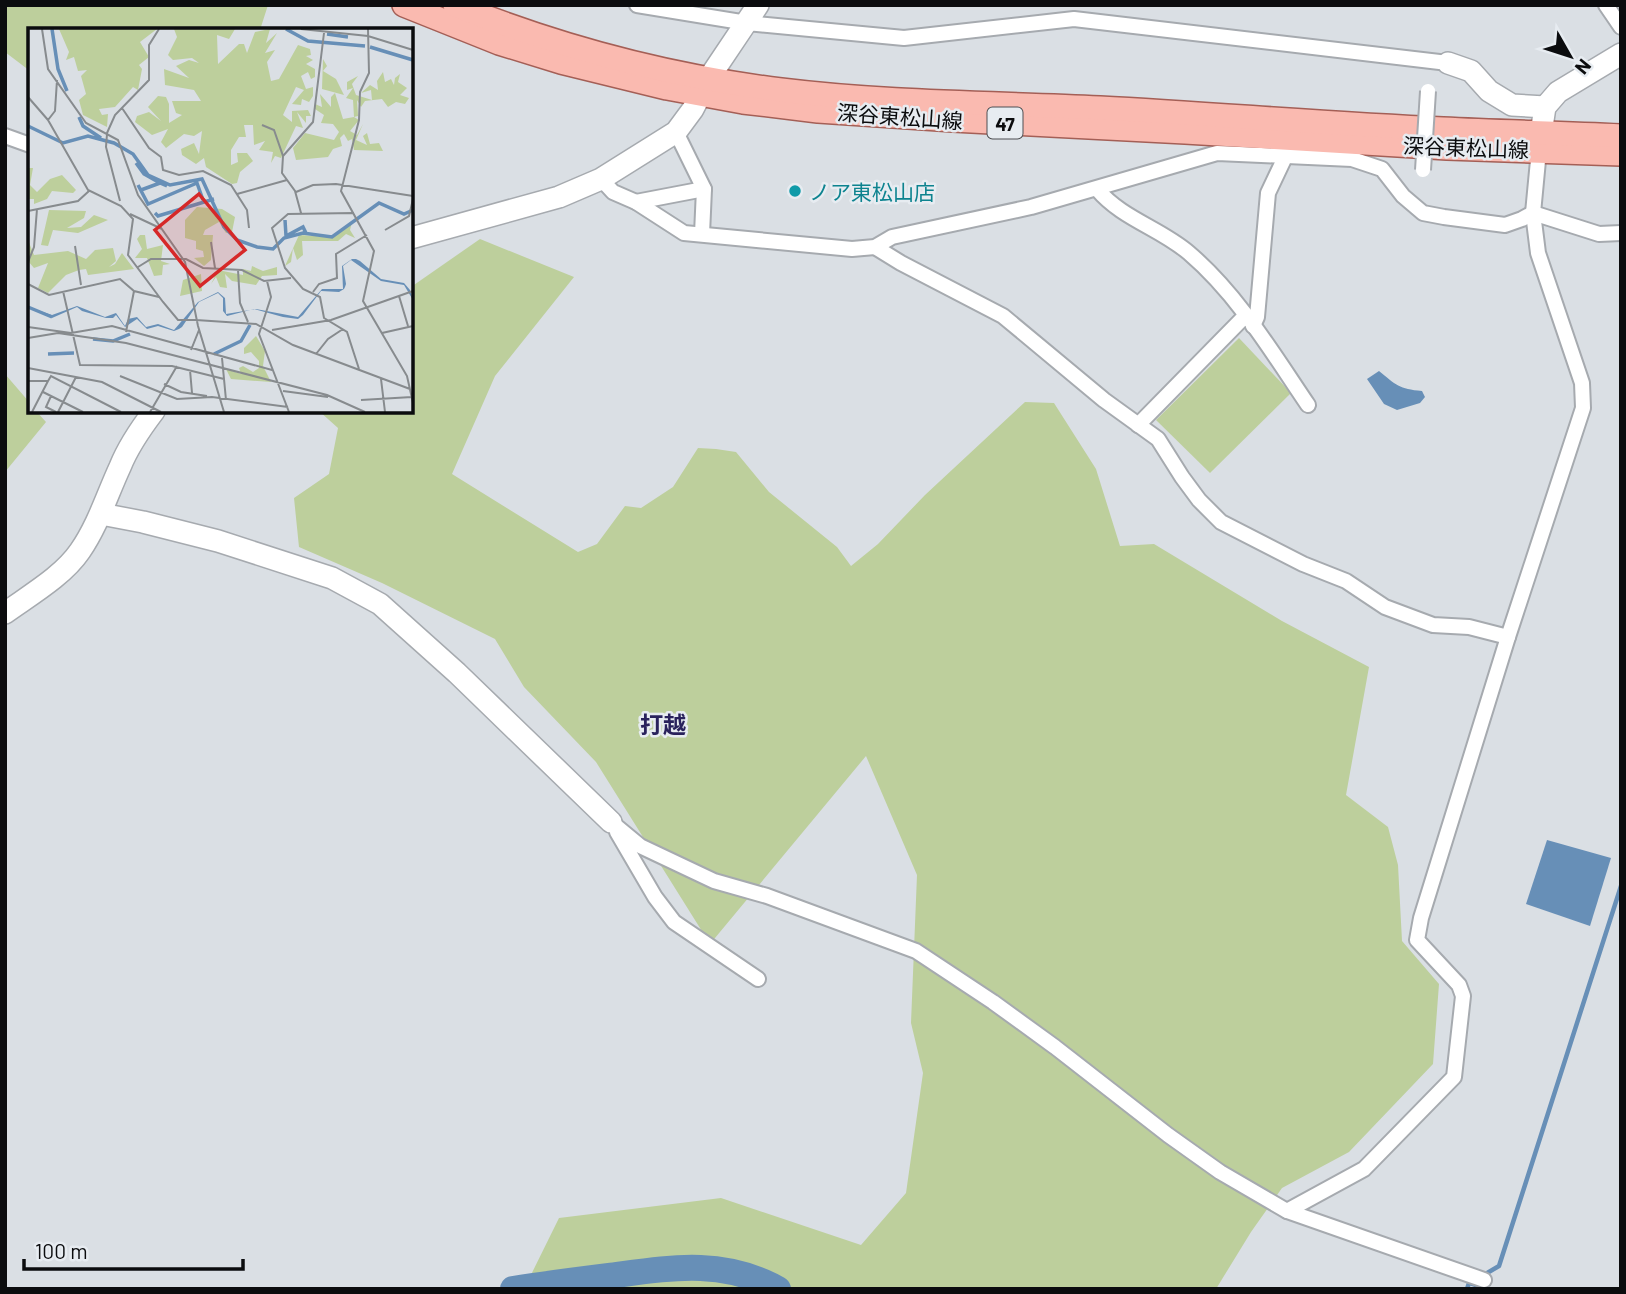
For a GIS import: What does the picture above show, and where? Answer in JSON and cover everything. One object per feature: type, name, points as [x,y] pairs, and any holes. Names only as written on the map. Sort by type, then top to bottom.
[{"type":"main road","name":"深谷東松山線","points":[[404,5],[499,43],[561,62],[667,88],[705,86],[781,90],[857,97],[1134,110],[1442,129],[1621,154]]},
{"type":"main road","name":"深谷東松山線","points":[[455,5],[568,45],[705,86]]},
{"type":"main road","name":"深谷東松山線","points":[[1540,141],[1621,136]]},
{"type":"street","points":[[637,5],[752,14],[904,38],[1074,19],[1448,63],[1471,71],[1489,91],[1512,105],[1545,107]]},
{"type":"street","points":[[1606,5],[1621,27]]},
{"type":"street","points":[[413,237],[559,197],[601,179],[676,132],[693,110],[705,86],[752,14]]},
{"type":"street","points":[[1287,1211],[1364,1169],[1454,1077],[1463,996],[1459,985],[1417,940],[1421,918],[1508,637],[1583,408],[1582,383],[1538,253],[1533,212],[1545,107],[1558,92],[1621,54]]},
{"type":"street","points":[[1423,170],[1429,91]]},
{"type":"street","points":[[676,132],[704,189],[702,234]]},
{"type":"street","points":[[5,136],[28,144]]},
{"type":"street","points":[[601,179],[613,192],[636,202],[684,233],[852,248],[876,247],[892,237],[1031,207],[1217,153],[1352,159],[1382,170],[1403,196],[1423,213],[1505,225],[1533,212]]},
{"type":"street","points":[[1138,425],[1249,320],[1257,317],[1268,193],[1286,155]]},
{"type":"street","points":[[636,202],[704,189]]},
{"type":"street","points":[[1097,189],[1107,201],[1182,247],[1201,263],[1249,320],[1308,405]]},
{"type":"street","points":[[1533,212],[1600,234],[1621,233]]},
{"type":"street","points":[[876,247],[901,263],[1003,316],[1104,400],[1158,439],[1199,500],[1221,522],[1303,564],[1346,581],[1385,607],[1433,625],[1469,627],[1508,637]]},
{"type":"street","points":[[5,613],[66,567],[80,551],[101,514],[120,465],[152,413]]},
{"type":"street","points":[[101,514],[218,541],[332,578],[380,604],[457,673],[611,822],[640,846],[714,881],[767,896],[916,951],[1014,1017],[1220,1172],[1287,1211],[1484,1280]]},
{"type":"street","points":[[611,822],[655,897],[674,922],[758,979]]},
{"type":"green space","points":[[5,5],[268,5],[261,28],[28,28],[28,69],[5,52]]},
{"type":"green space","points":[[480,239],[574,277],[495,376],[452,474],[578,552],[597,544],[625,506],[641,508],[673,487],[698,448],[736,452],[769,492],[837,547],[851,566],[878,544],[925,495],[1025,402],[1054,403],[1096,469],[1120,546],[1154,544],[1282,621],[1369,667],[1346,795],[1388,827],[1398,865],[1402,941],[1439,984],[1433,1064],[1349,1152],[1282,1188],[1216,1289],[524,1289],[559,1218],[721,1198],[861,1245],[906,1193],[923,1073],[911,1023],[917,875],[866,756],[710,944],[596,762],[524,687],[495,639],[382,583],[299,547],[294,498],[329,474],[338,428],[321,413],[413,413],[413,286]]},
{"type":"green space","points":[[1239,338],[1291,393],[1210,473],[1156,420]]},
{"type":"green space","points":[[5,374],[28,401],[28,413],[38,413],[46,422],[5,472]]},
{"type":"water","points":[[1379,371],[1398,386],[1422,391],[1425,397],[1420,403],[1397,410],[1384,404],[1367,379]]},
{"type":"water","points":[[1547,840],[1611,858],[1590,926],[1526,904]]},
{"type":"waterway","points":[[1482,1276],[1499,1266],[1621,886]]},
{"type":"waterway","points":[[513,1289],[674,1268],[716,1269],[736,1273],[778,1289]]},
{"type":"waterway","points":[[1467,1289],[1469,1283],[1474,1280]]},
{"type":"waterway","points":[[1470,1283],[1488,1289]]},
{"type":"place","name":"ノア東松山店","points":[[795,191]]},
{"type":"district","name":"打越","points":[[663,724]]}]
